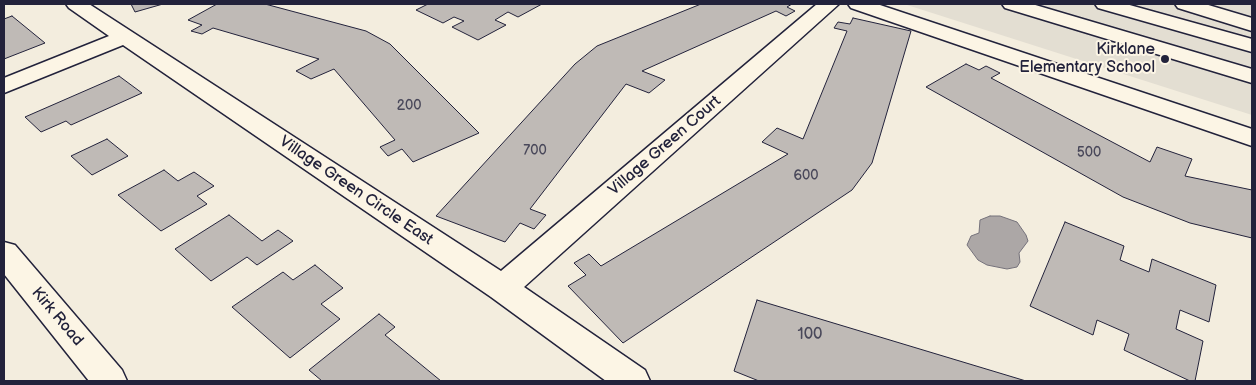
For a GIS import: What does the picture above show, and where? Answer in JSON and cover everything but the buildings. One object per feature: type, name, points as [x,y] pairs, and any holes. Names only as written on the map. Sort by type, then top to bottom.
[{"type":"street","name":"Village Green Circle East","points":[[76,4],[502,288],[633,381]]},
{"type":"street","name":"Village Green Court","points":[[502,288],[829,4]]},
{"type":"street","points":[[858,4],[1252,138]]},
{"type":"street","points":[[1012,4],[1252,76]]},
{"type":"street","points":[[1105,4],[1252,46]]},
{"type":"street","points":[[1185,4],[1252,25]]},
{"type":"street","points":[[4,86],[125,37]]},
{"type":"street","name":"Kirk Road","points":[[4,253],[110,381]]},
{"type":"shaded area","name":"Kirklane Elementary School","points":[[904,4],[1252,4],[1252,115]]},
{"type":"shaded area","points":[[990,216],[1000,216],[1017,222],[1026,235],[1028,241],[1019,253],[1020,262],[1017,267],[1007,269],[987,265],[978,260],[967,245],[971,236],[979,233],[980,220]]},
{"type":"place","name":"Kirklane Elementary School","points":[[1165,59]]}]
